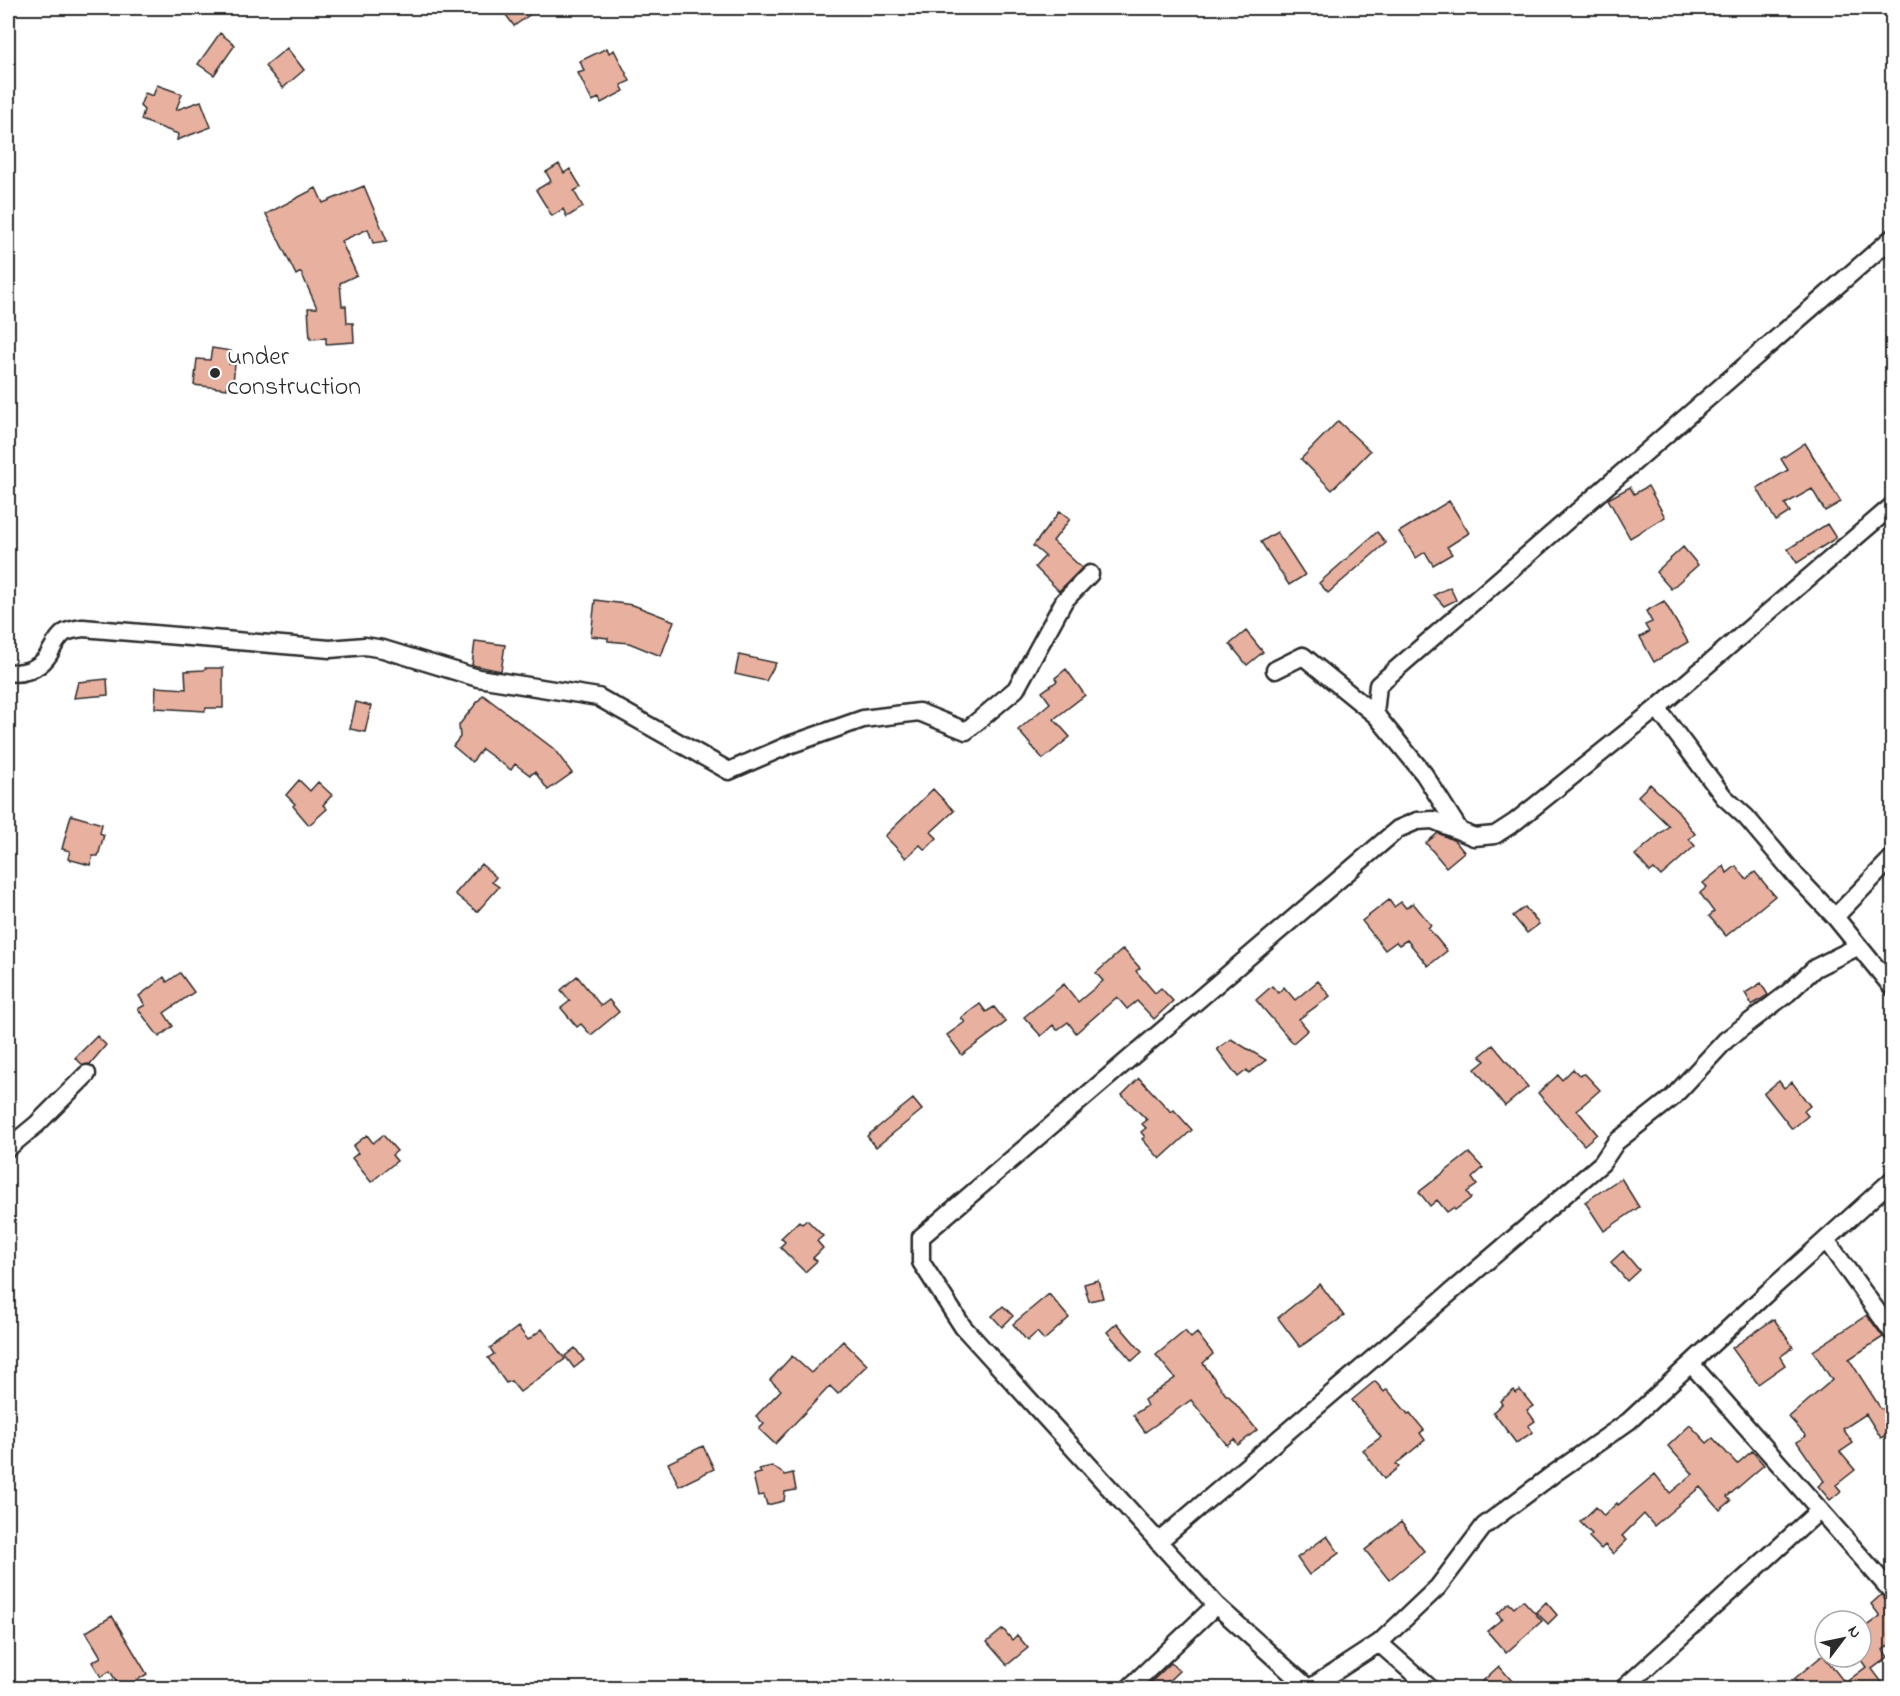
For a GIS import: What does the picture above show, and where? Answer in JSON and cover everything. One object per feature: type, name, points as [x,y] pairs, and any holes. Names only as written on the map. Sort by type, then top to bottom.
[{"type":"street","points":[[1460,831],[1424,774],[1375,714],[1378,685],[1893,238]]},
{"type":"street","points":[[1893,506],[1657,708],[1502,831],[1495,835],[1474,837],[1433,820],[1417,821],[1398,829],[921,1238],[921,1262],[963,1327],[1158,1542],[1216,1605],[1309,1689],[1378,1642],[1438,1587],[1484,1526],[1552,1475],[1629,1422],[1768,1292],[1893,1180]]},
{"type":"street","points":[[8,672],[17,674],[35,668],[46,658],[57,639],[66,632],[83,628],[330,649],[365,646],[383,649],[478,678],[598,697],[729,771],[789,745],[863,719],[919,712],[966,731],[1016,689],[1064,601],[1090,574]]},
{"type":"street","points":[[1275,670],[1303,656],[1378,717]]},
{"type":"street","points":[[1657,708],[1724,796],[1746,817],[1796,876],[1835,917],[1893,987]]},
{"type":"street","points":[[1835,917],[1893,858]]},
{"type":"street","points":[[1158,1542],[1602,1163],[1616,1142],[1672,1098],[1726,1040],[1788,993],[1815,968],[1859,946]]},
{"type":"street","points":[[8,1148],[37,1124],[87,1074]]},
{"type":"street","points":[[1826,1240],[1893,1332]]},
{"type":"street","points":[[1692,1365],[1893,1592]]},
{"type":"street","points":[[1624,1689],[1820,1510]]},
{"type":"street","points":[[1129,1689],[1216,1605]]},
{"type":"street","points":[[1378,1642],[1430,1689]]},
{"type":"building","points":[[501,8],[539,8],[514,26]]},
{"type":"building","points":[[220,33],[235,45],[214,75],[198,64]]},
{"type":"building","points":[[287,48],[304,70],[283,88],[265,66]]},
{"type":"building","points":[[607,48],[609,53],[614,50],[630,81],[621,85],[624,91],[601,103],[599,98],[592,101],[578,73],[584,71],[580,61]]},
{"type":"building","points":[[157,85],[182,94],[176,110],[201,101],[211,127],[177,140],[178,134],[141,120],[144,110],[140,106],[145,93],[153,96]]},
{"type":"building","points":[[559,164],[564,173],[570,169],[581,187],[574,191],[583,207],[567,217],[563,209],[552,216],[536,190],[551,181],[546,172]]},
{"type":"building","points":[[364,186],[387,241],[373,243],[368,229],[341,241],[357,275],[340,283],[342,306],[346,306],[347,323],[353,323],[354,342],[326,344],[326,338],[310,339],[308,308],[317,308],[301,272],[296,275],[266,214],[316,188],[323,203]]},
{"type":"building","name":"under construction","points":[[212,348],[231,351],[229,364],[235,364],[233,382],[228,381],[227,389],[194,385],[197,359],[210,360]]},
{"type":"building","points":[[1338,421],[1370,451],[1332,490],[1301,459]]},
{"type":"building","points":[[1805,443],[1841,502],[1825,511],[1812,489],[1785,504],[1790,512],[1776,521],[1757,488],[1788,470],[1781,459]]},
{"type":"building","points":[[1648,486],[1665,517],[1630,538],[1608,499],[1630,487],[1634,494]]},
{"type":"building","points":[[1449,501],[1469,533],[1447,547],[1452,554],[1433,565],[1425,552],[1416,558],[1399,532]]},
{"type":"building","points":[[1060,511],[1070,519],[1053,541],[1082,568],[1059,591],[1035,567],[1045,556],[1033,546]]},
{"type":"building","points":[[1827,524],[1836,538],[1797,563],[1788,549]]},
{"type":"building","points":[[1277,532],[1305,575],[1289,585],[1261,542]]},
{"type":"building","points":[[1377,532],[1386,543],[1328,593],[1319,583]]},
{"type":"building","points":[[1683,547],[1698,565],[1671,589],[1656,572]]},
{"type":"building","points":[[1450,587],[1456,600],[1444,606],[1434,595]]},
{"type":"building","points":[[595,600],[633,605],[674,621],[661,656],[629,643],[608,641],[608,638],[591,636]]},
{"type":"building","points":[[1664,601],[1688,642],[1654,662],[1640,637],[1649,632],[1645,625],[1652,622],[1646,611]]},
{"type":"building","points":[[1246,631],[1263,652],[1247,665],[1230,644]]},
{"type":"building","points":[[475,641],[505,645],[501,671],[472,665]]},
{"type":"building","points":[[739,655],[776,663],[766,681],[735,674]]},
{"type":"building","points":[[205,668],[223,668],[223,708],[206,708],[205,711],[155,708],[156,687],[186,689],[185,671],[204,670]]},
{"type":"building","points":[[1066,669],[1085,695],[1054,719],[1070,737],[1043,759],[1018,730],[1050,703],[1042,692],[1057,681],[1055,678]]},
{"type":"building","points":[[107,679],[108,695],[74,698],[78,682]]},
{"type":"building","points":[[483,695],[554,749],[572,773],[548,790],[535,772],[530,775],[515,764],[511,770],[482,749],[472,762],[453,746],[460,737],[459,725]]},
{"type":"building","points":[[356,702],[371,706],[365,732],[350,729]]},
{"type":"building","points":[[299,780],[310,791],[318,782],[332,795],[323,805],[327,809],[309,825],[286,795]]},
{"type":"building","points":[[1650,784],[1678,811],[1695,834],[1689,839],[1695,846],[1661,876],[1654,869],[1650,872],[1635,855],[1669,826],[1638,796]]},
{"type":"building","points":[[933,789],[954,811],[931,832],[937,838],[925,850],[920,845],[906,858],[885,836]]},
{"type":"building","points":[[71,815],[102,824],[100,833],[104,835],[98,856],[93,856],[90,865],[68,859],[70,851],[62,849]]},
{"type":"building","points":[[1438,833],[1455,841],[1464,852],[1446,867],[1426,843]]},
{"type":"building","points":[[481,864],[496,877],[492,882],[499,887],[477,912],[455,894]]},
{"type":"building","points":[[1724,866],[1727,873],[1736,866],[1746,879],[1755,872],[1775,896],[1726,936],[1709,916],[1714,912],[1700,893],[1707,887],[1703,883]]},
{"type":"building","points":[[1389,900],[1394,907],[1401,902],[1406,908],[1413,903],[1431,925],[1428,928],[1447,951],[1428,966],[1407,940],[1399,945],[1396,942],[1385,950],[1362,921]]},
{"type":"building","points":[[1525,907],[1539,924],[1527,933],[1513,916]]},
{"type":"building","points":[[1123,949],[1140,968],[1136,971],[1155,993],[1161,988],[1173,1001],[1154,1019],[1137,1001],[1127,1009],[1117,997],[1076,1033],[1068,1022],[1057,1030],[1053,1025],[1041,1036],[1024,1017],[1064,984],[1078,1002],[1103,981],[1096,973]]},
{"type":"building","points":[[180,973],[194,992],[164,1013],[173,1026],[159,1037],[138,1009],[145,1005],[139,996],[164,977],[167,982]]},
{"type":"building","points":[[577,976],[601,1006],[609,1000],[619,1012],[591,1035],[581,1024],[577,1027],[561,1008],[570,1001],[561,990]]},
{"type":"building","points":[[1318,981],[1330,996],[1299,1019],[1308,1030],[1293,1043],[1256,1000],[1272,986],[1278,993],[1284,987],[1295,1000]]},
{"type":"building","points":[[1761,983],[1768,995],[1752,1005],[1745,993]]},
{"type":"building","points":[[980,1004],[986,1012],[994,1007],[1006,1022],[962,1055],[947,1035],[965,1022],[961,1018]]},
{"type":"building","points":[[97,1036],[106,1045],[90,1064],[83,1065],[75,1058]]},
{"type":"building","points":[[1231,1039],[1266,1060],[1249,1073],[1247,1070],[1238,1077],[1217,1049]]},
{"type":"building","points":[[1493,1045],[1528,1087],[1505,1106],[1475,1069],[1485,1061],[1480,1056]]},
{"type":"building","points":[[1573,1069],[1579,1075],[1585,1074],[1600,1090],[1577,1110],[1597,1134],[1584,1145],[1538,1093],[1558,1075],[1562,1080]]},
{"type":"building","points":[[1139,1078],[1171,1112],[1174,1110],[1192,1130],[1160,1159],[1142,1139],[1145,1137],[1141,1132],[1146,1128],[1142,1124],[1147,1120],[1122,1095]]},
{"type":"building","points":[[1779,1081],[1784,1088],[1792,1082],[1810,1106],[1804,1111],[1808,1116],[1792,1129],[1764,1093]]},
{"type":"building","points":[[913,1099],[922,1110],[876,1147],[867,1136]]},
{"type":"building","points":[[367,1135],[373,1143],[383,1135],[397,1151],[392,1155],[397,1161],[371,1182],[352,1158],[358,1153],[353,1146]]},
{"type":"building","points":[[1469,1153],[1483,1168],[1472,1178],[1477,1185],[1467,1192],[1471,1198],[1455,1210],[1453,1208],[1447,1212],[1437,1200],[1430,1206],[1419,1192]]},
{"type":"building","points":[[1621,1178],[1639,1207],[1604,1231],[1585,1202]]},
{"type":"building","points":[[807,1220],[823,1236],[817,1241],[823,1248],[813,1258],[817,1261],[805,1272],[780,1247],[785,1242],[781,1238],[799,1221],[802,1224]]},
{"type":"building","points":[[1623,1251],[1639,1270],[1627,1281],[1611,1262]]},
{"type":"building","points":[[1098,1280],[1103,1298],[1089,1301],[1084,1284]]},
{"type":"building","points":[[1320,1284],[1344,1316],[1300,1347],[1278,1318]]},
{"type":"building","points":[[1049,1294],[1069,1318],[1044,1340],[1037,1332],[1027,1341],[1013,1324]]},
{"type":"building","points":[[1003,1306],[1013,1316],[1002,1327],[992,1316]]},
{"type":"building","points":[[1867,1315],[1883,1337],[1849,1359],[1881,1409],[1893,1402],[1893,1431],[1881,1438],[1866,1414],[1843,1429],[1853,1443],[1840,1452],[1855,1470],[1836,1485],[1841,1491],[1830,1500],[1818,1486],[1824,1481],[1797,1442],[1806,1436],[1789,1417],[1832,1380],[1813,1351]]},
{"type":"building","points":[[1774,1319],[1793,1347],[1780,1357],[1785,1365],[1758,1384],[1732,1348]]},
{"type":"building","points":[[1117,1323],[1142,1352],[1132,1361],[1107,1332]]},
{"type":"building","points":[[518,1327],[528,1340],[542,1329],[565,1359],[520,1392],[511,1381],[506,1383],[488,1358],[494,1354],[490,1348]]},
{"type":"building","points":[[1185,1331],[1191,1338],[1197,1333],[1213,1354],[1203,1363],[1226,1395],[1257,1430],[1238,1445],[1234,1439],[1227,1445],[1191,1400],[1145,1432],[1133,1415],[1147,1406],[1144,1400],[1175,1378],[1156,1355]]},
{"type":"building","points":[[843,1341],[867,1365],[838,1394],[830,1386],[775,1444],[759,1429],[764,1424],[756,1416],[781,1390],[770,1380],[792,1356],[811,1373]]},
{"type":"building","points":[[575,1348],[584,1360],[574,1368],[565,1356]]},
{"type":"building","points":[[1375,1381],[1384,1392],[1387,1389],[1408,1414],[1410,1413],[1424,1430],[1420,1433],[1425,1440],[1396,1464],[1399,1467],[1384,1479],[1363,1450],[1381,1437],[1352,1400]]},
{"type":"building","points":[[1514,1390],[1516,1393],[1520,1390],[1533,1406],[1527,1410],[1535,1421],[1528,1426],[1533,1432],[1516,1443],[1493,1412],[1502,1404],[1500,1401]]},
{"type":"building","points":[[1690,1425],[1707,1443],[1713,1438],[1737,1464],[1752,1451],[1764,1465],[1727,1497],[1731,1501],[1720,1510],[1700,1487],[1654,1526],[1644,1514],[1622,1536],[1627,1540],[1613,1554],[1605,1545],[1601,1549],[1589,1537],[1592,1534],[1580,1522],[1596,1507],[1604,1516],[1655,1474],[1670,1493],[1693,1474],[1668,1446]]},
{"type":"building","points":[[703,1446],[714,1469],[679,1486],[668,1463]]},
{"type":"building","points":[[772,1466],[785,1475],[793,1473],[796,1490],[785,1492],[784,1501],[767,1505],[764,1495],[758,1496],[753,1475],[761,1473],[759,1469]]},
{"type":"building","points":[[1401,1522],[1424,1551],[1389,1580],[1365,1550]]},
{"type":"building","points":[[1327,1536],[1339,1553],[1309,1575],[1297,1558]]},
{"type":"building","points":[[1881,1595],[1893,1603],[1893,1642],[1883,1650],[1888,1657],[1873,1668],[1873,1621],[1880,1616],[1871,1604]]},
{"type":"building","points":[[1523,1600],[1542,1621],[1506,1653],[1487,1631],[1502,1619],[1497,1614],[1509,1603],[1514,1608]]},
{"type":"building","points":[[1546,1602],[1557,1615],[1548,1624],[1536,1612]]},
{"type":"building","points":[[112,1616],[147,1674],[123,1689],[110,1671],[101,1677],[92,1662],[101,1657],[86,1632]]},
{"type":"building","points":[[1003,1629],[1012,1640],[1017,1635],[1028,1648],[1007,1665],[987,1642]]},
{"type":"building","points":[[1171,1663],[1179,1671],[1160,1689],[1151,1689],[1148,1685]]},
{"type":"building","points":[[1813,1663],[1813,1669],[1834,1669],[1845,1683],[1863,1669],[1872,1669],[1887,1689],[1802,1689],[1794,1679]]},
{"type":"building","points":[[1499,1666],[1519,1689],[1474,1689]]},
{"type":"place","name":"under construction","points":[[215,373]]}]
